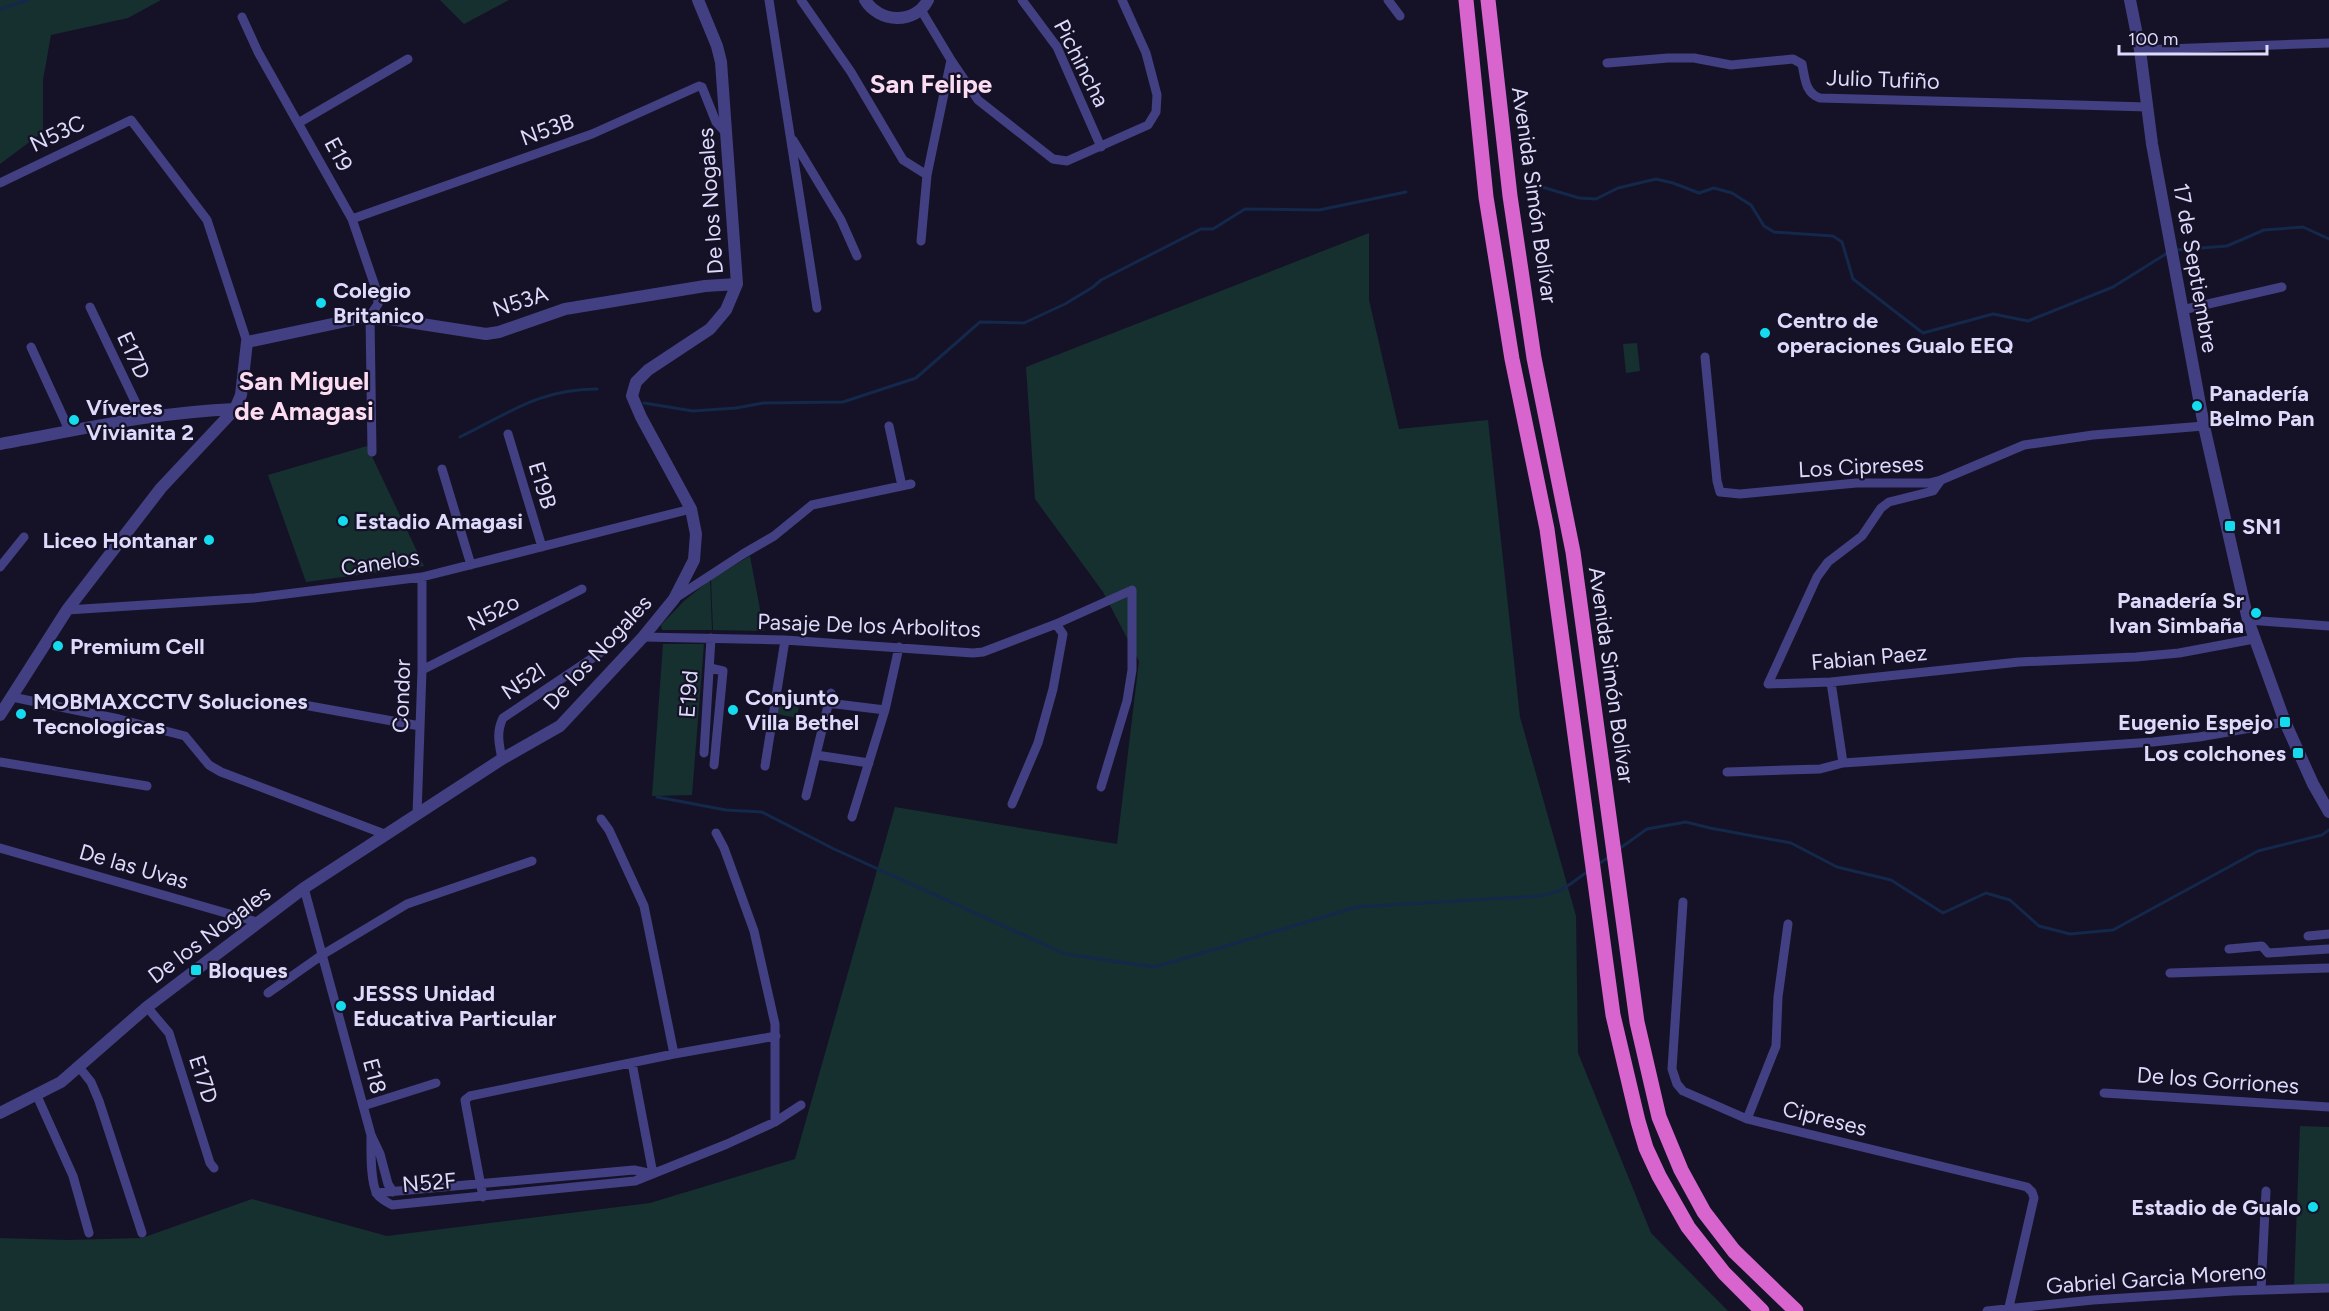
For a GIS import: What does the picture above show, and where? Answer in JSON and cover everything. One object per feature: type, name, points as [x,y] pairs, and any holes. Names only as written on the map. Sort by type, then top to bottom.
[{"type":"highway","name":"Avenida Simón Bolívar","points":[[1466,0],[1486,197],[1512,358],[1547,529],[1613,1015],[1646,1148],[1659,1176],[1688,1227],[1724,1273],[1762,1311]]},
{"type":"highway","name":"Avenida Simón Bolívar","points":[[1488,0],[1510,196],[1534,358],[1573,552],[1637,1022],[1663,1130],[1704,1212],[1734,1251],[1796,1311]]},
{"type":"street","name":"De los Nogales","points":[[0,1113],[38,1096],[80,1067],[147,1007],[256,922],[304,888],[502,759],[560,726],[643,637],[674,599],[694,560],[696,534],[691,509],[632,396],[636,382],[648,370],[710,329],[726,310],[737,284],[721,62],[717,46],[698,0]]},
{"type":"street","points":[[769,0],[817,308]]},
{"type":"street","points":[[801,0],[851,72],[903,160],[927,175]]},
{"type":"street","points":[[865,0],[876,12],[894,18],[904,18],[925,5],[951,60],[971,92],[986,108],[1053,159],[1067,161],[1148,125],[1156,112],[1157,103],[1146,53],[1122,0]]},
{"type":"street","name":"Pichincha","points":[[1022,0],[1057,46],[1101,147]]},
{"type":"street","points":[[1388,0],[1400,16]]},
{"type":"street","name":"17 de Septiembre","points":[[2130,0],[2140,50],[2152,144],[2204,426],[2248,620],[2285,722],[2313,784],[2329,812]]},
{"type":"street","name":"E19","points":[[242,17],[258,52],[300,122],[352,219],[377,292],[378,304],[370,316],[372,452]]},
{"type":"street","points":[[2140,50],[2329,43]]},
{"type":"street","name":"Julio Tufiño","points":[[1607,63],[1694,58],[1731,65],[1793,59],[1802,64],[1808,90],[1812,95],[1820,98],[2148,107]]},
{"type":"street","points":[[300,122],[408,59]]},
{"type":"street","points":[[921,241],[927,175],[951,60]]},
{"type":"street","name":"N53B","points":[[352,219],[592,134],[699,86],[702,87],[716,122],[726,133]]},
{"type":"street","name":"N53C","points":[[0,183],[131,120],[207,220],[247,342]]},
{"type":"street","points":[[790,135],[841,220],[857,256]]},
{"type":"street","name":"N53A","points":[[247,342],[370,316],[486,334],[499,332],[565,309],[705,286],[737,284]]},
{"type":"street","points":[[2182,310],[2283,287]]},
{"type":"street","name":"E17D","points":[[90,307],[142,418]]},
{"type":"street","points":[[0,715],[67,610],[160,489],[235,409],[241,395],[247,342]]},
{"type":"street","points":[[31,347],[70,432]]},
{"type":"street","name":"Los Cipreses","points":[[1705,357],[1716,481],[1720,492],[1740,494],[1856,483],[1929,483],[2024,445],[2092,435],[2204,426]]},
{"type":"street","points":[[0,444],[142,418],[199,410],[235,409]]},
{"type":"street","points":[[674,599],[774,536],[812,504],[906,485],[889,426]]},
{"type":"street","name":"E19B","points":[[508,434],[542,547]]},
{"type":"street","points":[[442,470],[471,565]]},
{"type":"street","name":"Fabian Paez","points":[[1941,480],[1933,491],[1900,497],[1889,502],[1881,508],[1862,536],[1828,562],[1817,577],[1768,684],[1832,682],[2019,662],[2136,657],[2179,653],[2254,639]]},
{"type":"street","name":"Canelos","points":[[67,610],[254,598],[422,577],[691,509]]},
{"type":"street","points":[[0,567],[24,537]]},
{"type":"street","name":"Condor","points":[[417,815],[422,670],[422,577]]},
{"type":"street","name":"N52o","points":[[422,670],[582,589]]},
{"type":"street","name":"Pasaje De los Arbolitos","points":[[643,637],[785,640],[973,653],[983,652],[1056,624],[1132,590],[1132,670],[1127,701],[1101,787]]},
{"type":"street","points":[[2248,620],[2329,626]]},
{"type":"street","points":[[1012,804],[1038,743],[1053,689],[1063,634],[1056,624]]},
{"type":"street","name":"E19d","points":[[704,753],[711,638]]},
{"type":"street","points":[[765,766],[785,640]]},
{"type":"street","points":[[852,817],[885,710],[899,647]]},
{"type":"street","name":"N52l","points":[[502,759],[498,738],[503,718],[600,653]]},
{"type":"street","points":[[710,668],[723,671],[714,765]]},
{"type":"street","points":[[1832,682],[1843,763]]},
{"type":"street","points":[[12,697],[119,718],[184,736],[209,765],[221,772],[387,835]]},
{"type":"street","points":[[806,796],[830,698],[885,710]]},
{"type":"street","points":[[304,705],[420,726]]},
{"type":"street","points":[[1727,772],[1820,769],[1843,763],[2153,742],[2285,722]]},
{"type":"street","points":[[816,755],[869,763]]},
{"type":"street","points":[[0,762],[147,786]]},
{"type":"street","points":[[601,819],[609,830],[644,906],[674,1054]]},
{"type":"street","points":[[716,833],[724,848],[754,931],[764,971],[776,1036],[775,1122]]},
{"type":"street","name":"De las Uvas","points":[[0,848],[256,922]]},
{"type":"street","points":[[268,993],[322,955],[407,904],[532,861]]},
{"type":"street","name":"E18","points":[[304,888],[371,1136]]},
{"type":"street","name":"Cipreses","points":[[1683,902],[1672,1069],[1673,1077],[1683,1091],[1747,1119],[2027,1187],[2034,1198],[2009,1307]]},
{"type":"street","points":[[1747,1119],[1776,1046],[1778,997],[1788,924]]},
{"type":"street","points":[[2308,936],[2329,934]]},
{"type":"street","points":[[2229,949],[2262,946],[2268,953],[2329,948]]},
{"type":"street","points":[[2170,973],[2329,968]]},
{"type":"street","name":"E17D","points":[[147,1007],[169,1033],[210,1163],[214,1168]]},
{"type":"street","points":[[483,1197],[465,1100],[470,1095],[776,1036]]},
{"type":"street","points":[[632,1063],[653,1174]]},
{"type":"street","points":[[80,1067],[91,1082],[99,1101],[142,1233]]},
{"type":"street","points":[[363,1106],[436,1083]]},
{"type":"street","name":"De los Gorriones","points":[[2104,1093],[2329,1107]]},
{"type":"street","points":[[38,1096],[73,1176],[89,1233]]},
{"type":"street","name":"N52F","points":[[371,1136],[370,1156],[376,1193],[392,1205],[635,1181],[775,1122],[801,1105]]},
{"type":"street","name":"N52F","points":[[371,1136],[393,1192],[634,1170],[653,1174]]},
{"type":"street","points":[[2261,1290],[2266,1191]]},
{"type":"street","points":[[376,1193],[393,1192]]},
{"type":"street","name":"Gabriel Garcia Moreno","points":[[1987,1311],[2009,1307],[2057,1307],[2093,1300],[2329,1288]]},
{"type":"street","points":[[2091,1311],[2093,1300]]},
{"type":"green space","points":[[0,0],[161,0],[128,18],[51,35],[43,80],[43,132],[0,164]]},
{"type":"green space","points":[[440,0],[509,0],[464,24]]},
{"type":"green space","points":[[1369,233],[1369,300],[1399,429],[1488,420],[1520,717],[1576,916],[1578,1053],[1651,1233],[1728,1311],[0,1311],[0,1238],[67,1240],[142,1238],[252,1199],[387,1236],[650,1203],[795,1159],[895,807],[1117,844],[1139,661],[1103,592],[1035,499],[1026,367]]},
{"type":"green space","points":[[1637,343],[1640,371],[1626,373],[1623,344]]},
{"type":"green space","name":"Estadio Amagasi","points":[[367,446],[424,566],[306,582],[268,475]]},
{"type":"green space","points":[[750,556],[764,631],[713,630],[711,579]]},
{"type":"green space","points":[[710,580],[712,630],[662,630],[661,625],[684,601]]},
{"type":"green space","points":[[663,644],[704,644],[692,795],[652,796]]},
{"type":"green space","points":[[781,701],[799,704],[797,718],[777,714]]},
{"type":"green space","name":"Estadio de Gualo","points":[[2300,1126],[2329,1127],[2329,1287],[2294,1286]]},
{"type":"waterway","points":[[0,9],[28,0]]},
{"type":"waterway","points":[[1542,187],[1579,198],[1596,199],[1618,188],[1656,179],[1699,193],[1714,188],[1732,193],[1751,205],[1764,226],[1774,232],[1833,236],[1842,242],[1853,279],[1923,333],[1993,314],[2028,321],[2113,287],[2169,252]]},
{"type":"waterway","points":[[644,403],[693,411],[736,408],[763,403],[843,402],[916,378],[980,322],[1024,323],[1065,304],[1101,280],[1201,229],[1213,229],[1245,209],[1319,210],[1406,192]]},
{"type":"waterway","points":[[2175,250],[2227,246],[2264,230],[2303,227],[2329,239]]},
{"type":"waterway","points":[[460,437],[510,411],[542,398],[558,393],[597,389]]},
{"type":"waterway","points":[[657,797],[726,810],[762,812],[834,849],[1065,954],[1155,967],[1357,907],[1540,896],[1562,890],[1587,872]]},
{"type":"waterway","points":[[1619,849],[1647,829],[1686,822],[1791,843],[1837,867],[1891,880],[1943,913],[1986,893],[2010,900],[2039,926],[2070,934],[2113,930],[2258,851],[2322,835],[2329,830]]},
{"type":"waterway","points":[[1597,865],[1609,857]]},
{"type":"place","name":"Colegio Britanico","points":[[321,303]]},
{"type":"place","name":"Centro de operaciones Gualo EEQ","points":[[1765,333]]},
{"type":"place","name":"Panadería Belmo Pan","points":[[2197,406]]},
{"type":"place","name":"Víveres Vivianita 2","points":[[74,420]]},
{"type":"place","name":"Estadio Amagasi","points":[[343,521]]},
{"type":"place","name":"SN1","points":[[2230,526]]},
{"type":"place","name":"Liceo Hontanar","points":[[209,540]]},
{"type":"place","name":"Panadería Sr Ivan Simbaña","points":[[2256,613]]},
{"type":"place","name":"Premium Cell","points":[[58,646]]},
{"type":"place","name":"Conjunto Villa Bethel","points":[[733,710]]},
{"type":"place","name":"MOBMAXCCTV Soluciones Tecnologicas","points":[[21,714]]},
{"type":"place","name":"Eugenio Espejo","points":[[2285,722]]},
{"type":"place","name":"Los colchones","points":[[2298,753]]},
{"type":"place","name":"Bloques","points":[[196,970]]},
{"type":"place","name":"JESSS Unidad Educativa Particular","points":[[341,1006]]},
{"type":"place","name":"Estadio de Gualo","points":[[2313,1207]]},
{"type":"district","name":"San Felipe","points":[[931,84]]},
{"type":"district","name":"San Miguel de Amagasi","points":[[304,396]]}]
